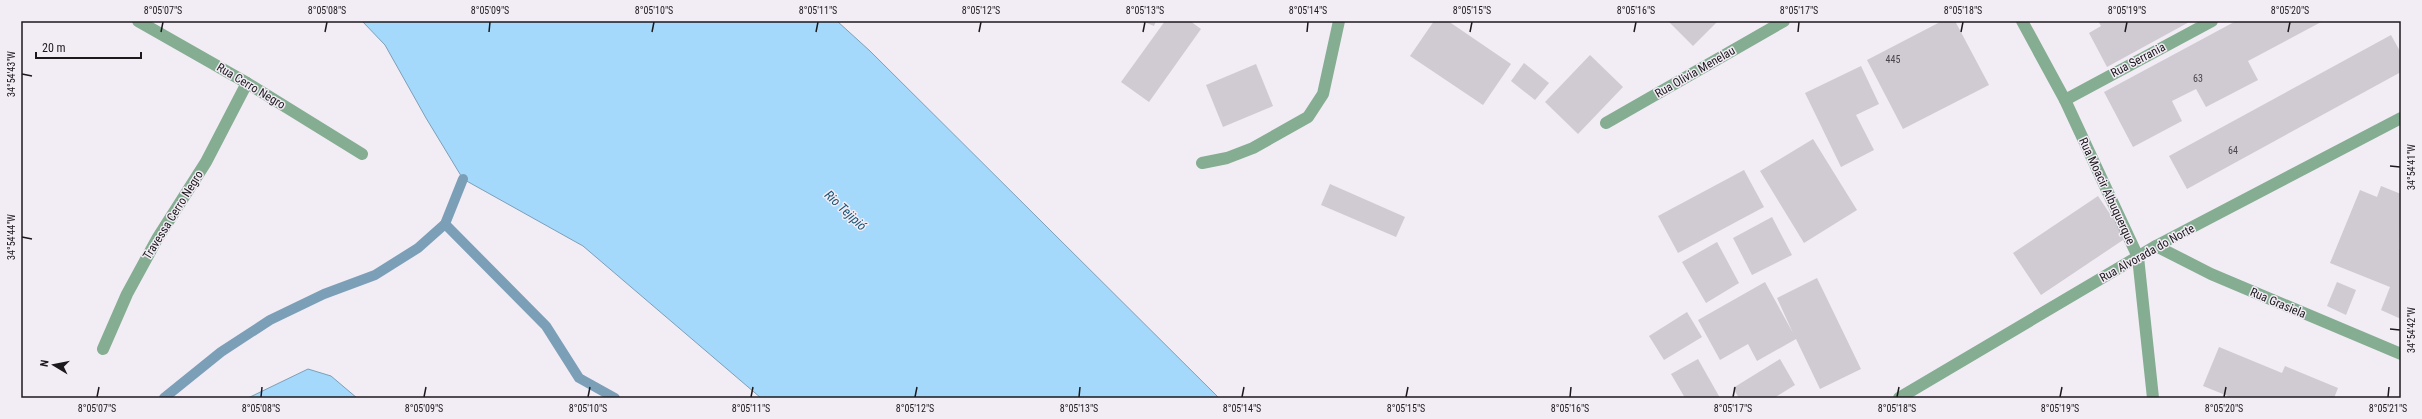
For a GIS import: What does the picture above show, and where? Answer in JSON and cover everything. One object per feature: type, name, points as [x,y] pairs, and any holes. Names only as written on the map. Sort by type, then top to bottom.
[{"type":"street","name":"Rua Cerro Negro","points":[[138,21],[247,83],[362,154]]},
{"type":"street","points":[[1202,164],[1227,158],[1253,148],[1308,117],[1323,94],[1339,21]]},
{"type":"street","name":"Rua Olivia Menelau","points":[[1606,122],[1784,21]]},
{"type":"street","name":"Rua Moacir Albuquerque","points":[[2022,21],[2065,100],[2138,257],[2153,398]]},
{"type":"street","name":"Rua Serrania","points":[[2065,100],[2212,21]]},
{"type":"street","name":"Travessa Cerro Negro","points":[[103,349],[126,294],[157,239],[206,162],[247,83]]},
{"type":"street","name":"Rua Alvorada do Norte","points":[[1899,398],[2156,246],[2401,118]]},
{"type":"street","name":"Rua Grasiela","points":[[2156,246],[2211,274],[2401,354]]},
{"type":"water","name":"Rio Tejipió","points":[[362,21],[837,21],[870,51],[1219,398],[761,398],[583,246],[463,179],[426,118],[385,45]]},
{"type":"water","points":[[308,369],[331,376],[357,398],[248,398]]},
{"type":"building","points":[[1142,21],[1156,21],[1154,26]]},
{"type":"building","points":[[1165,21],[1190,21],[1201,29],[1149,102],[1121,82]]},
{"type":"building","points":[[1434,21],[1448,21],[1511,64],[1483,105],[1410,56]]},
{"type":"building","points":[[1668,21],[1718,21],[1693,46]]},
{"type":"building","points":[[1942,21],[1955,21],[1989,85],[1903,129],[1867,60]]},
{"type":"building","points":[[2098,21],[2191,21],[2107,67],[2089,33],[2101,26]]},
{"type":"building","points":[[2236,21],[2323,21],[2248,61],[2258,80],[2206,107],[2196,89],[2172,101],[2182,121],[2133,147],[2104,92]]},
{"type":"building","points":[[2391,35],[2401,53],[2401,72],[2187,189],[2169,156]]},
{"type":"building","points":[[1590,55],[1623,87],[1578,134],[1545,102]]},
{"type":"building","points":[[1524,63],[1549,83],[1535,100],[1511,81]]},
{"type":"building","points":[[1256,64],[1273,106],[1223,127],[1206,85]]},
{"type":"building","points":[[1861,66],[1879,104],[1856,115],[1874,150],[1841,167],[1805,93]]},
{"type":"building","points":[[1813,139],[1857,210],[1804,243],[1760,171]]},
{"type":"building","points":[[1744,170],[1764,207],[1678,253],[1658,216]]},
{"type":"building","points":[[1330,184],[1405,217],[1396,237],[1321,205]]},
{"type":"building","points":[[2381,186],[2401,194],[2399,249],[2401,250],[2401,319],[2381,310],[2390,287],[2330,263],[2360,190],[2377,197]]},
{"type":"building","points":[[2098,196],[2126,238],[2041,295],[2013,253]]},
{"type":"building","points":[[1772,217],[1792,255],[1752,275],[1733,238]]},
{"type":"building","points":[[1717,242],[1739,283],[1706,303],[1682,262]]},
{"type":"building","points":[[1817,278],[1861,369],[1820,389],[1796,339],[1757,361],[1748,344],[1720,360],[1698,320],[1765,282],[1793,333],[1777,298]]},
{"type":"building","points":[[2337,282],[2356,290],[2346,315],[2327,306]]},
{"type":"building","points":[[1687,312],[1702,337],[1664,360],[1649,336]]},
{"type":"building","points":[[2219,347],[2282,373],[2285,366],[2338,388],[2334,398],[2227,398],[2228,396],[2203,386]]},
{"type":"building","points":[[1698,359],[1720,398],[1685,398],[1671,374]]},
{"type":"building","points":[[1780,359],[1795,385],[1774,398],[1739,398],[1733,388]]},
{"type":"waterway","points":[[164,398],[221,352],[270,320],[324,294],[375,275],[418,248],[445,224],[463,179]]},
{"type":"waterway","points":[[445,224],[546,326],[579,378],[615,398]]}]
